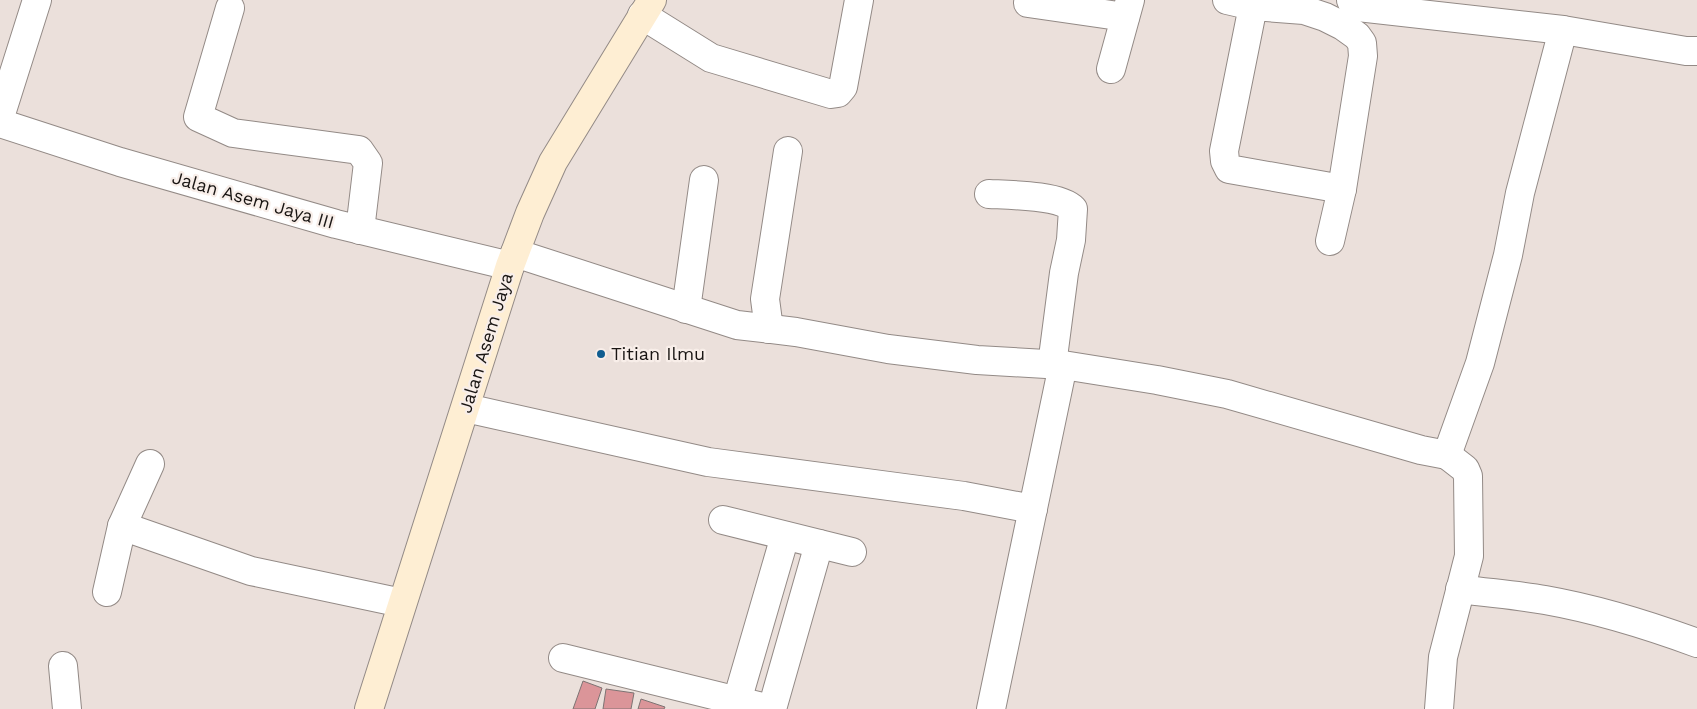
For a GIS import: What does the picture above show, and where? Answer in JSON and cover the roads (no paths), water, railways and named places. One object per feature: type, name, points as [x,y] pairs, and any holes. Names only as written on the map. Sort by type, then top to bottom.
[{"type":"main road","name":"Jalan Asem Jaya","points":[[369,709],[512,259],[530,213],[553,162],[647,8]]},
{"type":"street","points":[[0,117],[38,0]]},
{"type":"street","points":[[647,8],[711,58],[831,94],[838,93],[843,87],[859,0]]},
{"type":"street","points":[[1351,0],[1353,5],[1358,7],[1564,30],[1676,50],[1697,51]]},
{"type":"street","points":[[1028,3],[1117,8],[1111,68]]},
{"type":"street","points":[[1330,241],[1342,189],[1363,56],[1362,43],[1357,36],[1343,26],[1314,12],[1240,3],[1224,152],[1225,161],[1230,169],[1342,189]]},
{"type":"street","points":[[230,8],[198,118],[233,133],[359,150],[368,163],[360,230]]},
{"type":"street","points":[[1439,709],[1443,656],[1468,556],[1468,476],[1464,469],[1447,455],[1480,363],[1508,255],[1520,193],[1564,30]]},
{"type":"street","name":"Jalan Asem Jaya III","points":[[0,123],[120,162],[360,230],[512,259],[738,325],[796,332],[888,349],[977,360],[1058,365],[1157,380],[1227,394],[1422,450],[1447,455]]},
{"type":"street","points":[[769,329],[765,299],[788,151]]},
{"type":"street","points":[[686,309],[704,180]]},
{"type":"street","points":[[989,194],[1015,195],[1060,201],[1073,209],[1071,240],[1064,273],[1058,365],[1033,509],[991,709]]},
{"type":"street","points":[[466,408],[708,462],[964,496],[1033,509]]},
{"type":"street","points":[[107,592],[122,526],[150,464]]},
{"type":"street","points":[[723,520],[852,552]]},
{"type":"street","points":[[122,526],[251,571],[402,603]]},
{"type":"street","points":[[756,706],[786,536]]},
{"type":"street","points":[[756,706],[819,544]]},
{"type":"street","points":[[1460,589],[1544,600],[1665,631],[1697,643]]},
{"type":"street","points":[[563,658],[756,706]]},
{"type":"street","points":[[62,666],[67,709]]},
{"type":"place","name":"Titian Ilmu","points":[[601,354]]}]
